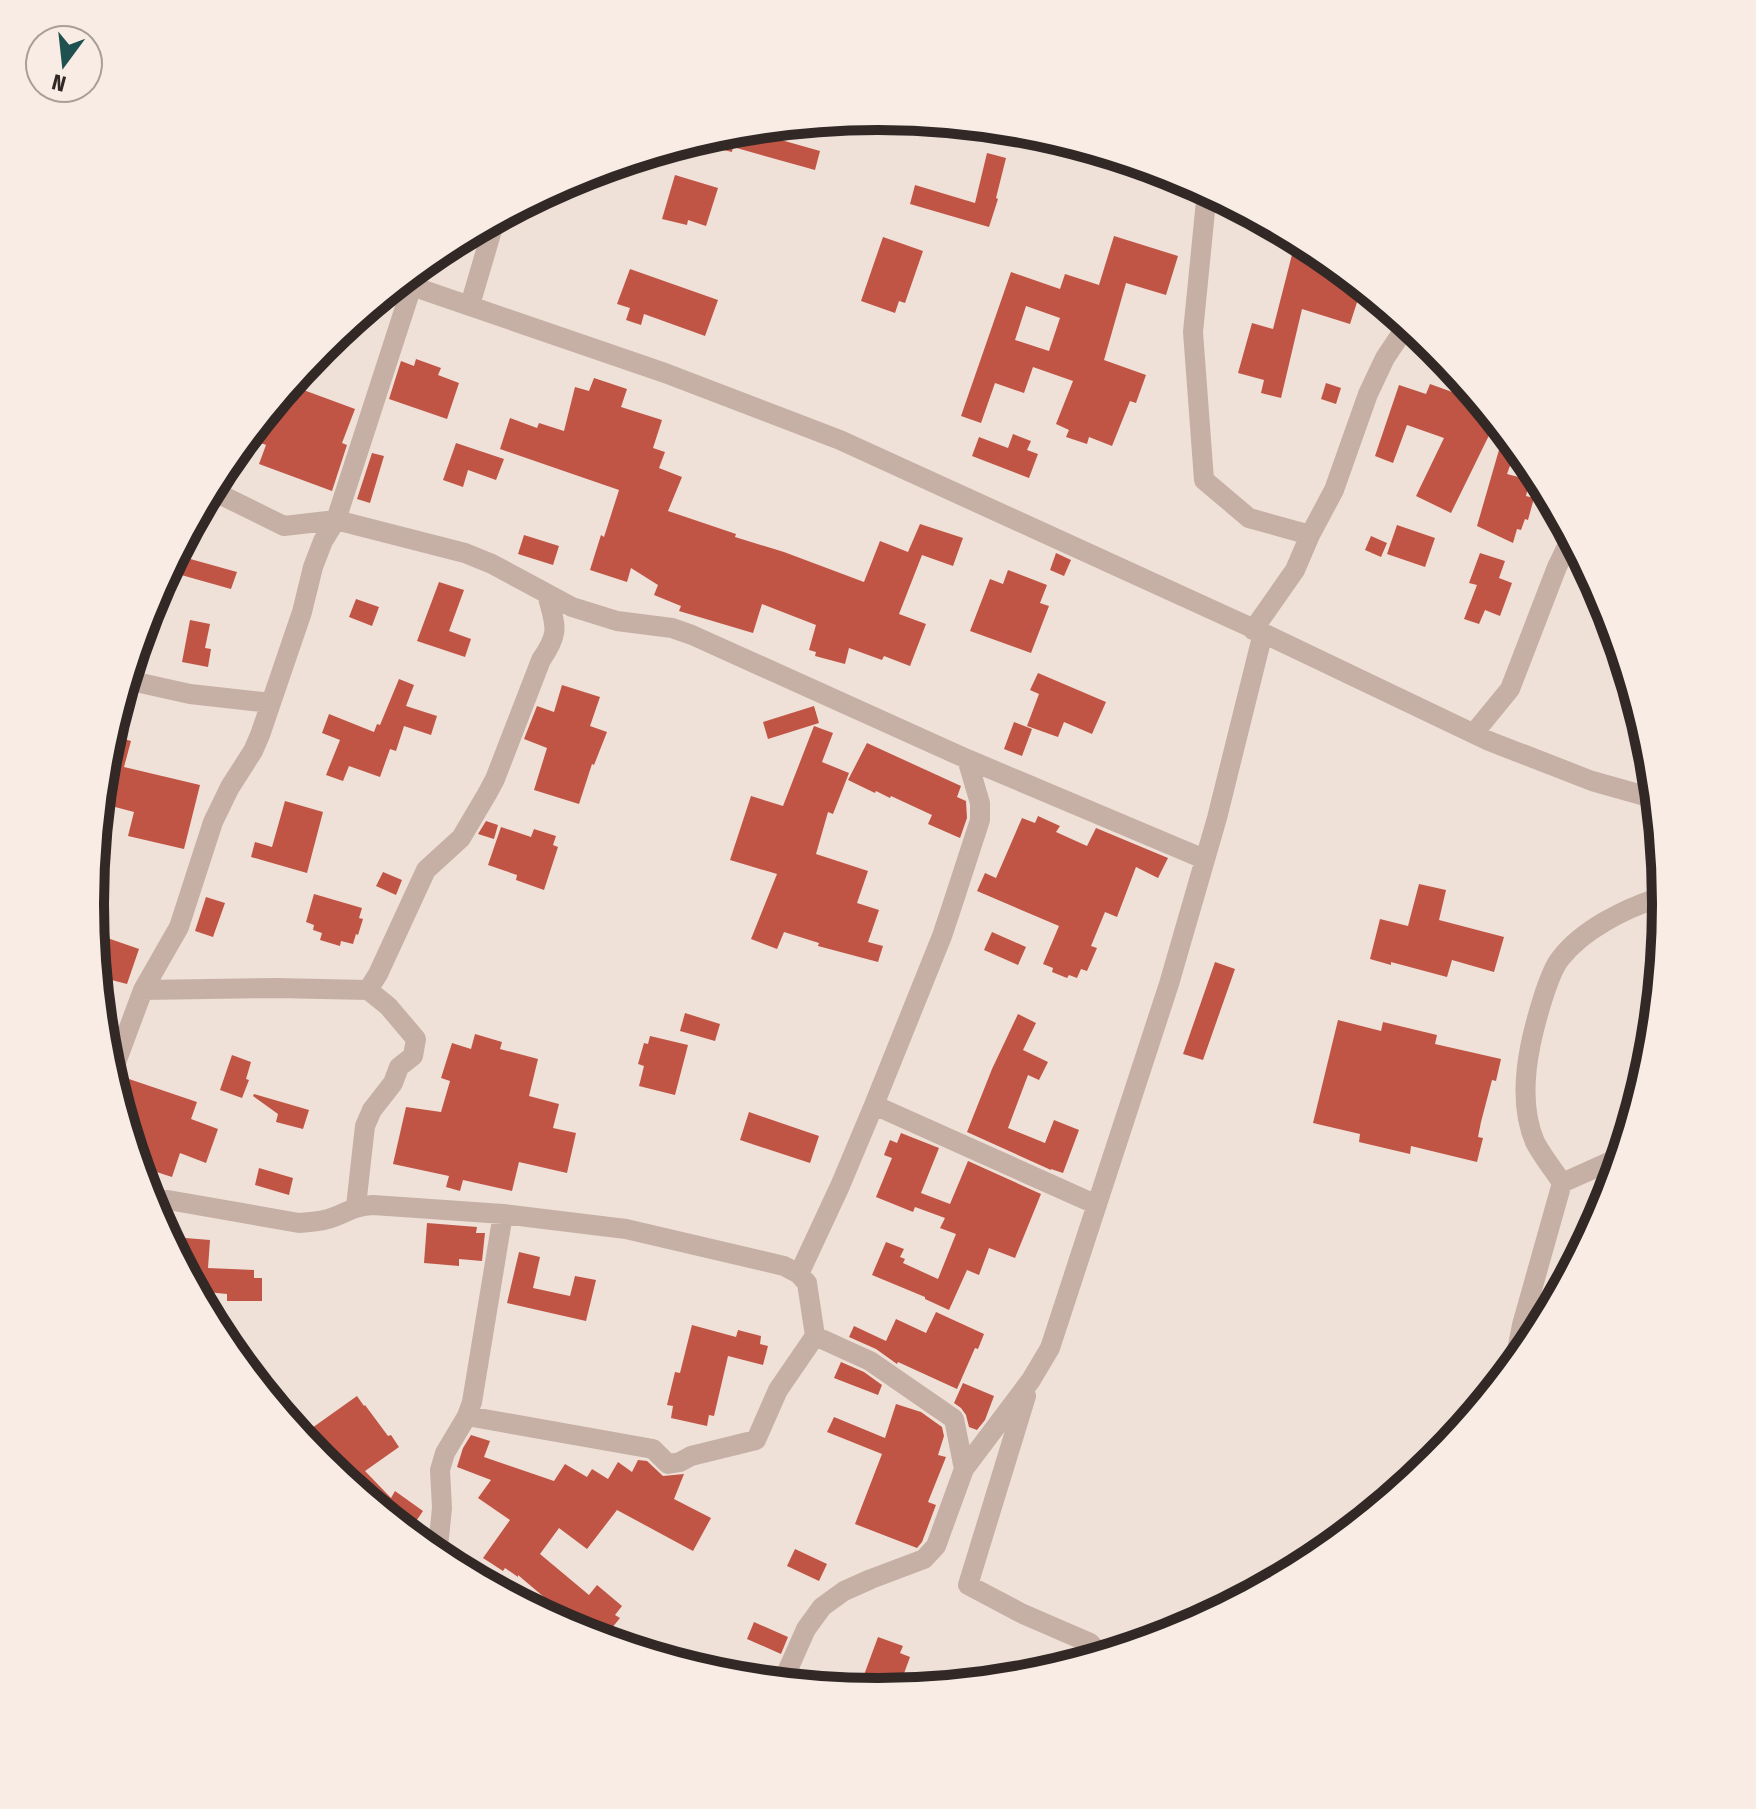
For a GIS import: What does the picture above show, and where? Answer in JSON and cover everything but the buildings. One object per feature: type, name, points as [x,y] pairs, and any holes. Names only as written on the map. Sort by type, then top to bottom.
[{"type":"street","points":[[1206,203],[1193,332],[1204,480],[1249,518],[1310,535]]},
{"type":"street","points":[[470,305],[491,234]]},
{"type":"street","points":[[412,286],[665,373],[840,440],[1474,733],[1592,781],[1644,796]]},
{"type":"street","points":[[119,1055],[143,990],[179,927],[213,822],[253,751],[271,703],[302,612],[313,567],[323,541],[336,520],[403,293]]},
{"type":"street","points":[[786,1673],[806,1629],[822,1607],[844,1591],[924,1559],[936,1546],[964,1469],[1031,1380],[1050,1348],[1169,984],[1217,818],[1258,632],[1295,570],[1334,490],[1368,394],[1385,358],[1401,335]]},
{"type":"street","points":[[221,495],[284,526],[336,520],[465,553],[572,607],[608,619],[672,628],[692,635],[967,759],[1204,859]]},
{"type":"street","points":[[1474,733],[1510,689],[1565,550]]},
{"type":"street","points":[[368,990],[426,870],[461,838],[495,779],[541,660],[555,635],[547,594]]},
{"type":"street","points":[[137,682],[190,694],[271,703]]},
{"type":"street","points":[[799,1274],[840,1186],[942,936],[980,820],[980,803],[967,759]]},
{"type":"street","points":[[1519,1339],[1562,1183],[1536,1143],[1527,1116],[1526,1083],[1533,1029],[1547,985],[1559,960],[1602,924],[1652,900]]},
{"type":"street","points":[[143,990],[368,990],[388,1006],[416,1039],[413,1056],[399,1067],[393,1083],[372,1110],[365,1126],[356,1206]]},
{"type":"street","points":[[874,1105],[1097,1205]]},
{"type":"street","points":[[1562,1183],[1607,1163]]},
{"type":"street","points":[[163,1200],[299,1223],[317,1222],[356,1206],[373,1205],[503,1214],[626,1229],[784,1266],[799,1274],[807,1283],[815,1336],[778,1390],[756,1440],[668,1464],[653,1449],[467,1416]]},
{"type":"street","points":[[439,1541],[442,1508],[440,1470],[445,1453],[472,1402],[503,1214]]},
{"type":"street","points":[[815,1336],[870,1361],[954,1419],[964,1469]]},
{"type":"street","points":[[1031,1380],[968,1585],[1094,1647]]}]
